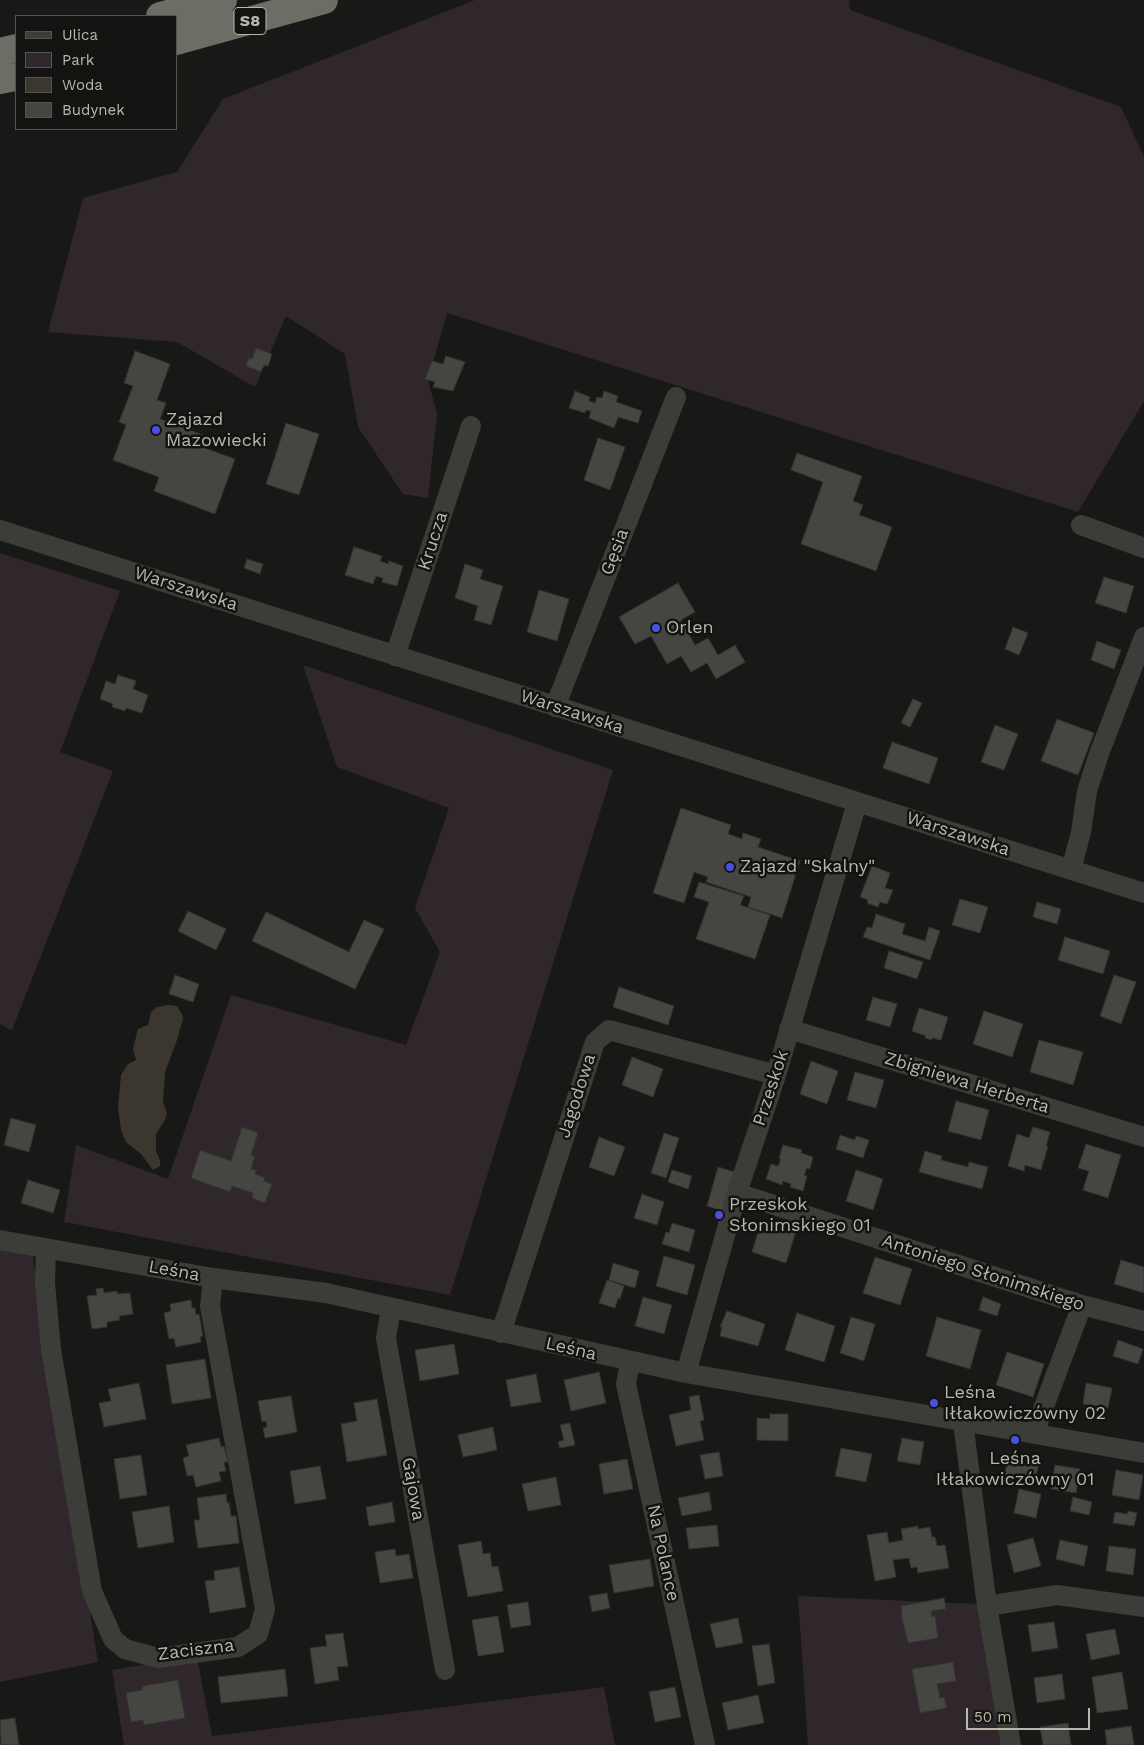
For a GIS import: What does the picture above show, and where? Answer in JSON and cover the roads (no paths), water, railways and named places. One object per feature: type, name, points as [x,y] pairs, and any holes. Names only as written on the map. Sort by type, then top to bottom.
[{"type":"highway","name":"S8","points":[[164,15],[223,0]]},
{"type":"highway","name":"S8","points":[[178,40],[324,0]]},
{"type":"highway","points":[[0,52],[15,48]]},
{"type":"highway","points":[[0,80],[15,77]]},
{"type":"street","name":"Gęsia","points":[[555,707],[676,397]]},
{"type":"street","name":"Krucza","points":[[395,656],[471,426]]},
{"type":"street","points":[[1081,525],[1144,548]]},
{"type":"street","name":"Warszawska","points":[[0,530],[1144,893]]},
{"type":"street","points":[[1071,870],[1082,832],[1088,791],[1144,637]]},
{"type":"street","name":"Przeskok","points":[[686,1373],[737,1193],[776,1075],[857,803]]},
{"type":"street","name":"Zbigniewa Herberta","points":[[789,1029],[1144,1137]]},
{"type":"street","name":"Jagodowa","points":[[501,1333],[595,1042],[609,1030],[776,1075]]},
{"type":"street","name":"Antoniego Słonimskiego","points":[[737,1193],[1082,1305],[1144,1321]]},
{"type":"street","name":"Leśna","points":[[0,1240],[212,1278],[326,1293],[686,1373],[1144,1453]]},
{"type":"street","name":"Zaciszna","points":[[46,1248],[45,1282],[51,1348],[92,1591],[113,1639],[125,1649],[158,1658],[238,1647],[258,1634],[265,1609],[210,1306],[212,1278]]},
{"type":"street","points":[[1034,1433],[1082,1305]]},
{"type":"street","name":"Gajowa","points":[[391,1308],[386,1338],[445,1670]]},
{"type":"street","name":"Na Polance","points":[[630,1362],[626,1384],[705,1745]]},
{"type":"street","points":[[963,1422],[987,1606],[1011,1745]]},
{"type":"street","points":[[987,1606],[1056,1596],[1144,1607]]},
{"type":"water","points":[[177,1006],[183,1019],[165,1072],[163,1101],[167,1114],[156,1134],[156,1151],[160,1160],[160,1166],[153,1170],[141,1154],[126,1142],[121,1130],[118,1107],[121,1075],[128,1064],[136,1060],[133,1049],[138,1029],[148,1025],[151,1012],[157,1007]]},
{"type":"place","name":"Zajazd Mazowiecki","points":[[156,430]]},
{"type":"place","name":"Orlen","points":[[656,628]]},
{"type":"place","name":"Zajazd \"Skalny\"","points":[[730,867]]},
{"type":"place","name":"Przeskok Słonimskiego 01","points":[[719,1215]]},
{"type":"place","name":"Leśna Iłłakowiczówny 02","points":[[934,1403]]},
{"type":"place","name":"Leśna Iłłakowiczówny 01","points":[[1015,1440]]}]
